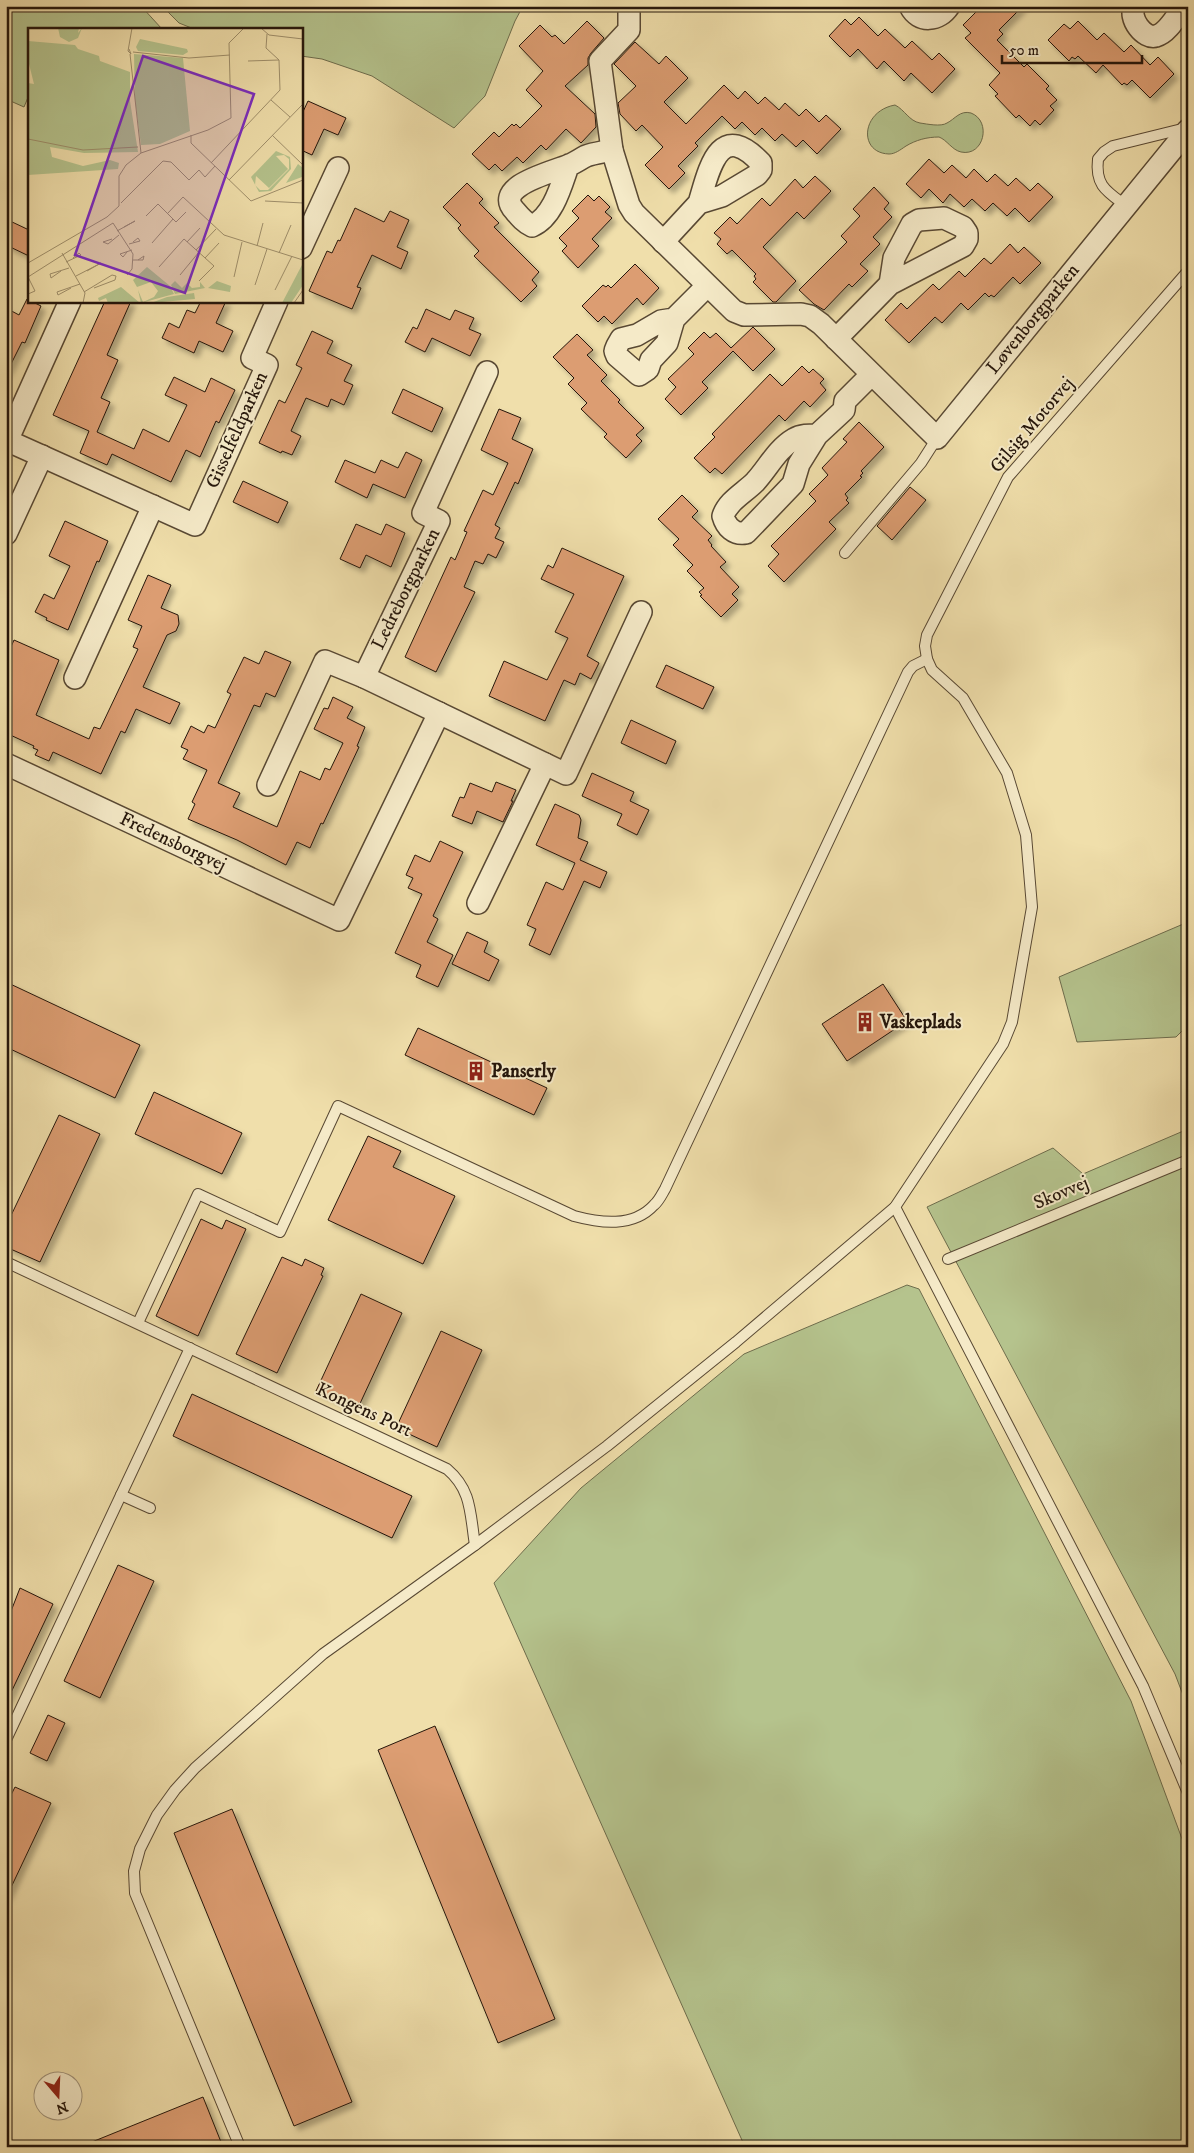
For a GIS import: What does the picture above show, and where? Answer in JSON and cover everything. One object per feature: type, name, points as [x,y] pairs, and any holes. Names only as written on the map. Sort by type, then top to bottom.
[{"type":"street","points":[[629,6],[629,30],[600,61],[612,150],[629,204],[634,213],[734,311],[744,315],[801,314],[810,316],[821,324],[937,438]]},
{"type":"street","points":[[910,6],[919,17],[927,19],[941,16],[948,6]]},
{"type":"street","points":[[1135,6],[1132,16],[1133,21],[1148,36],[1153,37],[1159,36],[1165,30],[1184,6]]},
{"type":"street","name":"Løvenborgparken","points":[[937,438],[1188,128]]},
{"type":"street","points":[[568,166],[587,156],[612,150]]},
{"type":"street","points":[[302,246],[338,168]]},
{"type":"street","points":[[663,242],[699,204]]},
{"type":"street","points":[[836,339],[890,284]]},
{"type":"street","points":[[674,319],[707,286]]},
{"type":"street","name":"Gisselfeldparken","points":[[70,302],[7,441],[195,525],[267,365],[252,358],[277,302]]},
{"type":"street","name":"Ledreborgparken","points":[[364,677],[439,521],[424,513],[486,372]]},
{"type":"street","points":[[817,435],[804,435],[794,439],[770,461],[756,481],[729,505],[723,516],[725,522],[732,530],[736,533],[746,533],[793,484],[799,464],[817,435],[844,410],[845,401],[871,375]]},
{"type":"street","points":[[6,534],[42,456]]},
{"type":"street","points":[[75,678],[153,506]]},
{"type":"street","points":[[268,785],[325,661],[364,677],[566,774],[641,612]]},
{"type":"street","name":"Fredensborgvej","points":[[6,764],[340,920],[439,713]]},
{"type":"street","points":[[478,903],[545,764]]},
{"type":"lane","points":[[1125,204],[1104,190],[1099,181],[1098,160],[1104,152],[1113,146],[1188,128]]},
{"type":"lane","name":"Gilsig Motorvej","points":[[927,659],[925,646],[932,622],[1008,477],[1188,271]]},
{"type":"lane","points":[[846,553],[921,463],[937,438]]},
{"type":"lane","points":[[138,1323],[198,1194],[280,1232],[338,1106],[574,1216],[597,1222],[621,1222],[639,1216],[654,1206],[665,1189],[908,672],[927,659],[932,670],[963,698],[1007,773],[1026,835],[1032,907],[1012,1022],[1003,1044],[895,1207],[736,1342],[615,1440],[475,1545],[323,1654],[195,1768],[175,1790],[157,1815],[140,1849],[134,1871],[135,1892],[240,2147]]},
{"type":"lane","name":"Skovvej","points":[[948,1259],[1188,1160]]},
{"type":"lane","points":[[895,1207],[1143,1686],[1188,1793]]},
{"type":"lane","name":"Kongens Port","points":[[6,1262],[447,1469],[457,1477],[464,1487],[475,1545]]},
{"type":"lane","points":[[6,1740],[190,1348]]},
{"type":"lane","points":[[121,1495],[150,1508]]},
{"type":"green space","points":[[11,6],[141,6],[161,28],[28,28],[28,97],[24,107],[6,99],[6,9]]},
{"type":"green space","points":[[162,6],[523,6],[515,21],[485,96],[454,128],[372,76],[322,59],[302,56],[302,28],[192,28],[179,23]]},
{"type":"green space","points":[[895,105],[916,122],[938,125],[944,124],[961,114],[971,113],[978,117],[982,123],[983,137],[980,144],[969,152],[961,152],[942,138],[935,137],[914,142],[898,152],[889,154],[879,152],[872,147],[868,140],[870,123],[875,115]]},
{"type":"green space","points":[[1188,922],[1188,1025],[1176,1037],[1077,1042],[1059,977]]},
{"type":"green space","points":[[1188,1129],[1188,1708],[1175,1674],[927,1207],[1053,1148],[1083,1174]]},
{"type":"green space","points":[[907,1285],[919,1289],[1131,1701],[1188,1855],[1188,2147],[745,2147],[494,1583],[581,1488],[744,1354]]},
{"type":"building","points":[[982,6],[1023,6],[999,30],[1003,34],[997,40],[1024,67],[1027,64],[1049,86],[1046,89],[1057,100],[1050,106],[1054,110],[1040,125],[1035,120],[1030,126],[1019,115],[1016,118],[995,96],[998,94],[989,85],[1000,73],[965,38],[971,33],[963,25]]},
{"type":"building","points":[[859,17],[878,36],[885,29],[905,48],[912,41],[932,60],[939,53],[955,69],[932,93],[911,73],[904,81],[884,61],[877,69],[858,49],[850,57],[829,36],[845,19],[851,25]]},
{"type":"building","points":[[587,21],[604,38],[588,58],[588,65],[565,86],[595,114],[596,127],[581,143],[566,129],[546,150],[541,145],[523,163],[517,157],[502,171],[495,164],[489,170],[472,154],[494,132],[499,137],[512,124],[514,126],[516,124],[520,128],[542,106],[526,90],[543,71],[519,46],[540,25],[552,37],[555,35],[564,44]]},
{"type":"building","points":[[1078,21],[1097,40],[1104,33],[1124,52],[1131,45],[1150,65],[1158,57],[1174,74],[1150,98],[1132,80],[1127,85],[1124,83],[1122,85],[1103,65],[1096,73],[1078,56],[1075,59],[1072,57],[1069,61],[1048,40],[1064,24],[1070,29]]},
{"type":"building","points":[[635,42],[659,64],[666,56],[688,78],[664,102],[686,124],[724,85],[738,99],[745,91],[758,104],[765,97],[779,110],[785,103],[799,116],[806,109],[819,122],[826,115],[841,129],[817,154],[803,140],[796,147],[782,134],[775,141],[762,128],[755,135],[742,122],[735,129],[722,116],[695,143],[698,146],[678,166],[685,173],[669,189],[645,165],[663,147],[642,125],[636,131],[620,114],[618,103],[636,86],[614,64]]},
{"type":"building","points":[[308,101],[346,118],[338,135],[324,129],[312,155],[302,150],[302,114]]},
{"type":"building","points":[[929,159],[944,173],[952,165],[966,178],[974,169],[987,182],[995,174],[1008,186],[1016,178],[1030,191],[1038,183],[1053,197],[1029,222],[1015,208],[1007,216],[993,203],[985,211],[972,199],[964,207],[950,194],[943,203],[929,189],[921,198],[906,184]]},
{"type":"building","points":[[815,176],[831,191],[804,219],[797,212],[763,247],[796,281],[776,302],[773,302],[753,282],[756,279],[754,276],[756,274],[732,250],[727,254],[717,244],[721,239],[714,233],[730,217],[737,224],[762,198],[770,206],[795,179],[803,188]]},
{"type":"building","points":[[467,183],[483,199],[479,203],[499,223],[494,227],[539,272],[532,280],[537,286],[521,302],[474,256],[479,251],[460,231],[458,228],[461,225],[443,207]]},
{"type":"building","points":[[874,187],[889,203],[884,209],[892,217],[873,237],[880,244],[860,264],[868,271],[852,287],[849,284],[824,310],[814,304],[799,290],[847,242],[841,236],[860,216],[853,209]]},
{"type":"building","points":[[588,195],[594,201],[599,196],[610,207],[605,212],[612,218],[592,239],[599,246],[578,268],[562,251],[567,246],[559,238],[579,218],[572,211]]},
{"type":"building","points":[[355,208],[384,222],[390,211],[409,220],[397,247],[408,252],[401,269],[372,255],[357,287],[361,288],[352,309],[309,291],[327,251],[332,253],[338,240],[340,241]]},
{"type":"building","points":[[10,221],[28,230],[28,256],[6,245],[6,231]]},
{"type":"building","points":[[1010,244],[1018,253],[1024,247],[1041,263],[1020,284],[1013,277],[994,297],[991,295],[989,297],[985,293],[968,310],[961,303],[942,323],[935,317],[909,343],[885,320],[901,303],[907,309],[933,284],[939,290],[959,271],[965,277],[984,258],[991,264]]},
{"type":"building","points":[[635,264],[659,288],[643,305],[637,298],[612,324],[604,316],[598,322],[582,306],[603,285],[606,287],[608,285],[611,288]]},
{"type":"building","points":[[27,299],[28,302],[41,306],[25,343],[22,342],[6,374],[6,308],[19,315]]},
{"type":"building","points":[[105,302],[131,302],[107,355],[118,360],[101,398],[110,402],[97,432],[134,449],[143,429],[169,442],[187,405],[165,395],[174,377],[205,392],[211,378],[235,390],[219,423],[216,421],[200,457],[186,450],[171,482],[112,454],[107,465],[80,453],[89,431],[53,415]]},
{"type":"building","points":[[200,302],[226,302],[216,323],[233,331],[223,352],[199,341],[194,353],[162,338],[169,323],[179,328],[187,310],[195,313]]},
{"type":"building","points":[[426,309],[450,320],[455,310],[474,318],[469,329],[481,334],[470,356],[432,338],[425,352],[405,342],[413,327],[417,329]]},
{"type":"building","points":[[753,327],[775,349],[753,371],[733,351],[702,382],[708,388],[681,415],[665,399],[676,387],[668,379],[694,354],[688,348],[704,332],[710,338],[716,333],[731,348]]},
{"type":"building","points":[[312,331],[333,341],[327,353],[352,365],[344,381],[353,385],[344,405],[331,399],[328,407],[306,398],[291,431],[301,436],[292,455],[282,451],[281,453],[259,443],[279,400],[285,403],[302,368],[296,365]]},
{"type":"building","points":[[577,334],[593,350],[587,355],[607,375],[601,381],[620,400],[618,402],[644,428],[636,435],[642,441],[626,458],[604,437],[607,434],[581,409],[587,403],[568,384],[574,378],[553,357]]},
{"type":"building","points":[[802,366],[809,373],[813,369],[824,379],[820,383],[826,390],[810,407],[804,401],[785,421],[779,415],[722,474],[715,468],[710,473],[694,458],[715,437],[712,434],[770,374],[782,386]]},
{"type":"building","points":[[403,389],[443,408],[432,432],[392,413]]},
{"type":"building","points":[[499,409],[521,418],[512,439],[533,449],[518,484],[515,482],[495,525],[500,528],[495,538],[504,542],[496,558],[488,554],[483,564],[475,561],[464,587],[475,592],[436,672],[405,657],[451,557],[455,560],[467,532],[464,531],[483,490],[493,495],[508,463],[481,450]]},
{"type":"building","points":[[859,422],[884,447],[861,471],[863,473],[860,476],[862,477],[845,494],[848,498],[846,500],[849,503],[829,522],[836,529],[784,582],[768,566],[779,554],[771,546],[816,501],[809,494],[828,475],[822,468],[847,442],[843,439]]},
{"type":"building","points":[[406,452],[422,460],[405,498],[373,484],[367,498],[335,482],[345,460],[375,473],[381,460],[398,468]]},
{"type":"building","points":[[243,481],[288,502],[278,523],[233,502]]},
{"type":"building","points":[[910,487],[926,500],[892,540],[877,526]]},
{"type":"building","points":[[682,495],[698,511],[692,517],[712,536],[708,540],[711,546],[726,562],[720,567],[739,587],[732,594],[738,600],[721,617],[700,596],[702,595],[699,592],[704,588],[687,571],[693,565],[673,545],[679,539],[658,519]]},
{"type":"building","points":[[65,521],[108,541],[99,562],[97,561],[68,630],[46,620],[47,618],[35,612],[44,594],[54,599],[70,566],[49,556]]},
{"type":"building","points":[[356,524],[381,535],[386,524],[405,533],[391,567],[366,555],[360,568],[340,559]]},
{"type":"building","points":[[562,548],[624,576],[587,656],[599,663],[591,679],[580,673],[575,685],[564,680],[545,721],[489,696],[504,661],[547,680],[568,638],[555,632],[574,594],[541,579],[548,565],[553,568]]},
{"type":"building","points":[[148,575],[171,585],[161,608],[178,615],[179,624],[176,631],[167,635],[143,687],[180,703],[170,724],[136,709],[125,733],[121,731],[101,774],[53,752],[49,761],[35,755],[38,750],[33,748],[34,746],[6,733],[6,658],[14,640],[59,660],[36,715],[89,739],[94,727],[100,729],[138,649],[133,647],[142,626],[128,620]]},
{"type":"building","points":[[265,651],[291,662],[275,697],[266,693],[260,707],[254,705],[218,783],[240,793],[233,807],[277,827],[300,771],[320,780],[325,768],[330,770],[343,743],[314,729],[324,708],[328,709],[333,697],[353,707],[347,718],[365,727],[357,746],[359,747],[310,848],[297,842],[286,865],[237,840],[188,819],[195,804],[192,802],[207,770],[183,759],[188,750],[181,747],[191,726],[204,733],[208,725],[215,728],[231,694],[227,692],[244,657],[259,664]]},
{"type":"building","points":[[666,665],[714,687],[703,709],[656,687]]},
{"type":"building","points":[[631,720],[676,741],[666,764],[621,743]]},
{"type":"building","points":[[592,773],[634,792],[630,801],[649,810],[637,835],[617,825],[622,814],[582,796]]},
{"type":"building","points":[[496,782],[516,790],[503,822],[477,811],[472,824],[452,816],[460,797],[464,798],[470,783],[492,792]]},
{"type":"building","points":[[555,804],[579,815],[581,820],[578,838],[588,842],[580,860],[607,872],[600,888],[584,881],[550,955],[529,945],[536,929],[527,925],[546,882],[563,890],[575,863],[536,845]]},
{"type":"building","points":[[440,841],[463,852],[433,916],[438,919],[427,942],[453,955],[438,987],[416,977],[421,965],[395,953],[422,894],[408,888],[413,878],[406,875],[415,855],[430,862]]},
{"type":"building","points":[[467,932],[488,942],[484,952],[499,960],[489,981],[452,964]]},
{"type":"building","points":[[6,982],[140,1045],[115,1098],[6,1047]]},
{"type":"building","name":"Vaskeplads","points":[[883,984],[907,1021],[847,1061],[822,1024]]},
{"type":"building","name":"Panserly","points":[[418,1028],[547,1088],[534,1115],[405,1055]]},
{"type":"building","points":[[154,1092],[242,1133],[222,1174],[135,1134]]},
{"type":"building","points":[[59,1115],[100,1134],[40,1262],[6,1247],[6,1226]]},
{"type":"building","points":[[368,1136],[401,1151],[393,1167],[455,1196],[423,1264],[328,1220]]},
{"type":"building","points":[[201,1219],[222,1229],[226,1220],[246,1229],[198,1336],[156,1316]]},
{"type":"building","points":[[282,1257],[302,1266],[305,1259],[324,1268],[321,1275],[323,1276],[277,1373],[236,1354]]},
{"type":"building","points":[[361,1294],[402,1313],[357,1410],[316,1391]]},
{"type":"building","points":[[441,1331],[482,1350],[437,1447],[396,1428]]},
{"type":"building","points":[[192,1394],[412,1496],[392,1538],[173,1436]]},
{"type":"building","points":[[118,1565],[154,1581],[100,1698],[64,1681]]},
{"type":"building","points":[[20,1588],[53,1604],[6,1703],[6,1624]]},
{"type":"building","points":[[48,1715],[65,1723],[47,1761],[30,1753]]},
{"type":"building","points":[[435,1726],[555,2019],[498,2043],[378,1750]]},
{"type":"building","points":[[15,1787],[51,1803],[6,1898],[6,1805]]},
{"type":"building","points":[[232,1809],[352,2102],[294,2126],[174,1833]]},
{"type":"building","points":[[203,2097],[223,2147],[82,2147],[82,2146]]},
{"type":"place","name":"Vaskeplads","points":[[865,1022]]},
{"type":"place","name":"Panserly","points":[[476,1071]]}]
